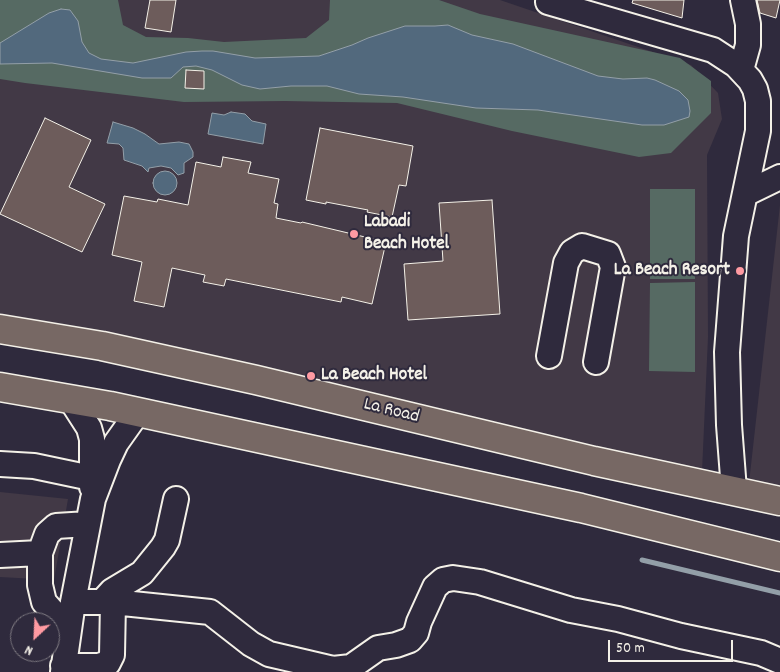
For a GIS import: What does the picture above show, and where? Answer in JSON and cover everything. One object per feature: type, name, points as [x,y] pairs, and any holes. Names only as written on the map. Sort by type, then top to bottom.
[{"type":"main road","name":"La Road","points":[[0,329],[102,346],[594,461],[778,499]]},
{"type":"main road","points":[[0,388],[138,412],[581,508],[780,557]]},
{"type":"street","points":[[741,70],[748,45],[748,24],[744,0]]},
{"type":"street","points":[[548,2],[713,50],[726,57],[741,70],[755,89],[758,101],[758,131],[736,236],[727,352],[729,425],[734,490]]},
{"type":"street","points":[[745,194],[780,177]]},
{"type":"street","points":[[549,356],[566,263],[572,252],[582,246],[608,254],[613,267],[596,362]]},
{"type":"street","points":[[71,400],[89,428],[92,439],[92,488],[88,524],[71,613],[63,669],[100,666],[108,663],[112,655],[108,602],[112,591],[142,573],[163,547],[167,540],[176,499]]},
{"type":"street","points":[[92,488],[116,443],[138,412]]},
{"type":"street","points":[[0,464],[34,466],[92,488]]},
{"type":"street","points":[[88,524],[56,526],[47,534],[40,553],[40,585],[44,602],[52,611],[71,613],[108,602],[210,612],[250,644],[269,654],[333,669],[350,667],[378,648],[410,640],[416,633],[435,587],[443,580],[453,578],[480,582],[571,610],[618,619],[681,636],[761,653],[780,661]]},
{"type":"street","points":[[0,555],[40,553]]},
{"type":"shaded area","name":"Labadi Beach Hotel","points":[[0,0],[500,0],[691,65],[718,93],[722,119],[707,155],[708,337],[702,472],[434,407],[69,325],[0,314]]},
{"type":"shaded area","points":[[780,205],[780,490],[749,483]]},
{"type":"shaded area","points":[[0,492],[68,499],[54,580],[0,577]]},
{"type":"green space","points":[[0,0],[118,0],[123,25],[146,37],[188,38],[224,42],[306,38],[329,20],[330,0],[439,0],[480,14],[680,58],[711,81],[711,113],[671,153],[639,157],[512,131],[397,103],[184,102],[25,83],[0,79]]},
{"type":"green space","points":[[650,189],[695,189],[695,279],[650,279]]},
{"type":"green space","points":[[695,282],[695,372],[649,371],[650,283]]},
{"type":"water","points":[[61,9],[70,10],[78,21],[82,42],[89,53],[101,59],[133,63],[186,52],[202,51],[255,58],[319,56],[405,26],[448,25],[472,35],[513,44],[598,76],[655,80],[679,91],[688,100],[689,117],[664,125],[642,125],[538,110],[476,108],[403,97],[359,94],[327,86],[291,86],[260,89],[242,85],[212,70],[196,66],[183,67],[171,78],[142,78],[52,63],[0,64],[0,43],[49,13]]},
{"type":"water","points":[[231,112],[245,114],[252,121],[266,124],[263,144],[208,134],[212,113],[224,115]]},
{"type":"water","points":[[113,122],[133,128],[159,144],[179,142],[189,144],[193,157],[184,163],[184,173],[178,175],[171,168],[161,166],[149,168],[148,172],[142,166],[124,160],[123,148],[119,144],[107,143]]},
{"type":"water","points":[[165,171],[173,175],[177,183],[173,191],[165,195],[157,191],[153,183],[157,175]]},
{"type":"building","points":[[150,0],[176,0],[171,32],[145,28]]},
{"type":"building","points":[[633,0],[684,0],[682,18],[632,3]]},
{"type":"building","points":[[757,0],[780,0],[776,18],[760,13]]},
{"type":"building","points":[[186,70],[204,71],[204,89],[185,88]]},
{"type":"building","points":[[45,118],[91,140],[69,187],[105,204],[82,252],[0,214]]},
{"type":"building","points":[[320,128],[413,146],[406,186],[399,185],[392,217],[367,212],[368,210],[306,200]]},
{"type":"building","points":[[223,157],[251,162],[248,173],[279,179],[274,203],[278,204],[276,218],[302,222],[386,242],[372,304],[342,297],[341,302],[226,279],[224,286],[203,282],[205,275],[172,268],[164,307],[134,301],[142,262],[112,255],[124,196],[157,202],[158,199],[188,205],[196,162],[221,167]]},
{"type":"building","points":[[492,200],[500,314],[408,320],[404,264],[443,261],[439,203]]},
{"type":"waterway","points":[[642,560],[780,593]]},
{"type":"place","name":"Labadi Beach Hotel","points":[[354,234]]},
{"type":"place","name":"La Beach Resort","points":[[740,271]]},
{"type":"place","name":"La Beach Hotel","points":[[311,376]]}]
